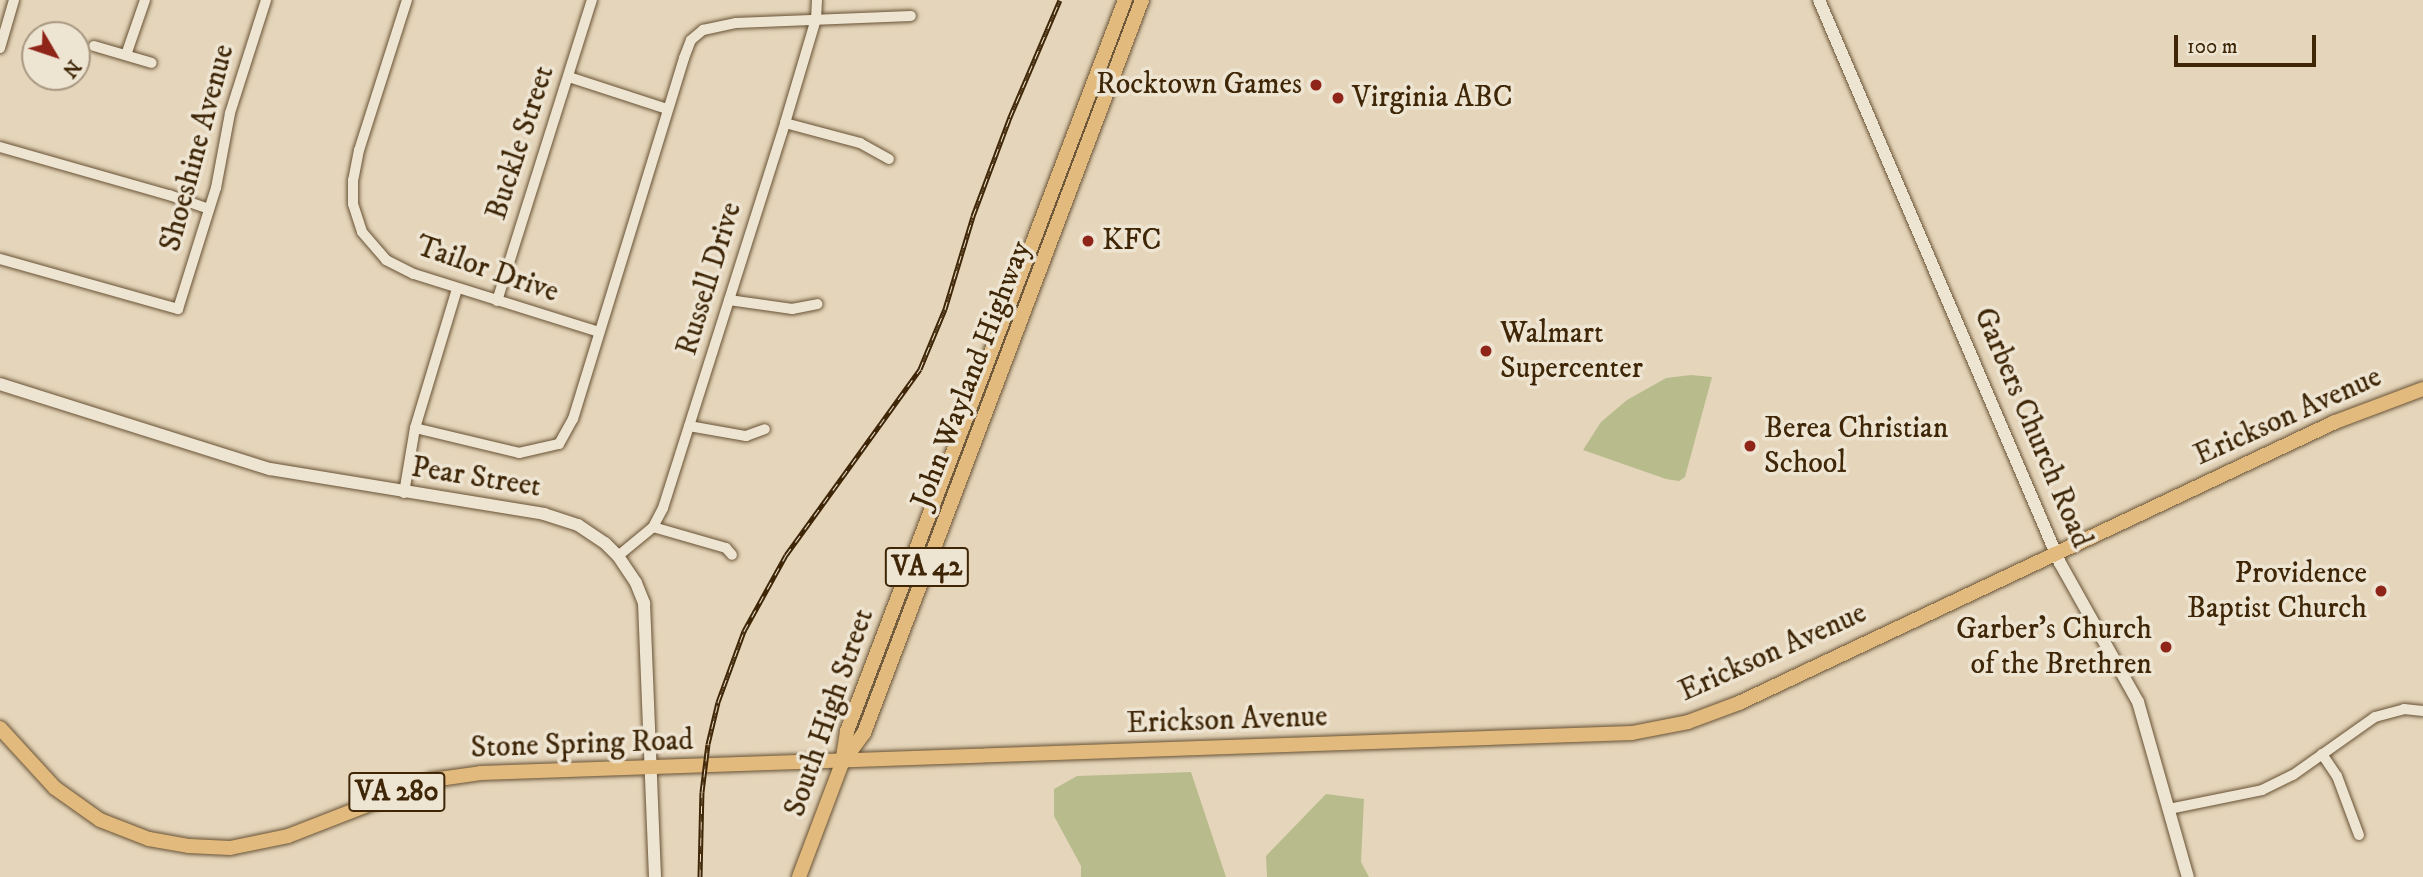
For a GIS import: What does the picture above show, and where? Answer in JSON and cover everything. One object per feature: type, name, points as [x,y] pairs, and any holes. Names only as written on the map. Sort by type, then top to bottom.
[{"type":"main road","name":"John Wayland Highway","points":[[970,408],[1125,0]]},
{"type":"main road","name":"John Wayland Highway","points":[[842,763],[864,733],[1142,0]]},
{"type":"main road","name":"Erickson Avenue","points":[[842,763],[1379,741],[1569,738],[1647,731],[1688,722],[1739,703],[2335,422],[2423,389]]},
{"type":"main road","name":"South High Street","points":[[799,877],[842,763],[847,731],[970,408]]},
{"type":"main road","name":"Stone Spring Road","points":[[0,729],[55,788],[91,814],[149,839],[188,846],[230,848],[288,836],[432,780],[481,774],[842,763]]},
{"type":"street","points":[[0,48],[14,0]]},
{"type":"street","points":[[126,55],[145,0]]},
{"type":"street","name":"Shoeshine Avenue","points":[[0,259],[178,309],[209,209],[230,113],[266,0]]},
{"type":"street","name":"Tailor Drive","points":[[407,0],[359,150],[353,180],[353,204],[362,232],[386,260],[457,289],[599,332]]},
{"type":"street","name":"Buckle Street","points":[[497,301],[592,0]]},
{"type":"street","name":"Russell Drive","points":[[618,556],[653,527],[663,508],[785,123],[816,19],[817,0]]},
{"type":"street","name":"Garbers Church Road","points":[[1819,0],[2055,552],[2088,617],[2138,702],[2188,877]]},
{"type":"street","points":[[415,428],[519,453],[559,444],[573,419],[667,109],[691,40],[704,30],[736,23],[911,16]]},
{"type":"street","points":[[93,46],[152,64]]},
{"type":"street","points":[[569,77],[667,109]]},
{"type":"street","points":[[785,123],[860,143],[889,159]]},
{"type":"street","points":[[0,147],[209,209]]},
{"type":"street","points":[[404,493],[415,428],[457,289]]},
{"type":"street","points":[[729,300],[792,309],[818,304]]},
{"type":"street","name":"Pear Street","points":[[0,384],[270,469],[565,520],[592,533],[618,556],[636,583],[644,603],[656,877]]},
{"type":"street","points":[[690,426],[746,436],[765,429]]},
{"type":"street","points":[[653,527],[726,548],[732,555]]},
{"type":"street","points":[[2169,808],[2262,790],[2293,775],[2375,717],[2404,709],[2423,711]]},
{"type":"street","points":[[2322,754],[2337,776],[2359,835]]},
{"type":"green space","points":[[1691,375],[1712,377],[1685,477],[1679,481],[1666,479],[1583,450],[1601,422],[1627,400],[1666,378]]},
{"type":"green space","points":[[1191,772],[1226,877],[1081,877],[1081,866],[1054,816],[1054,789],[1077,776]]},
{"type":"green space","points":[[1326,794],[1364,799],[1361,862],[1369,877],[1267,877],[1266,856]]},
{"type":"railway","points":[[700,877],[702,792],[708,744],[718,702],[744,631],[786,555],[920,369],[945,309],[973,216],[1010,117],[1060,0]]},
{"type":"place","name":"Rocktown Games","points":[[1316,85]]},
{"type":"place","name":"Virginia ABC","points":[[1338,98]]},
{"type":"place","name":"KFC","points":[[1088,241]]},
{"type":"place","name":"Walmart Supercenter","points":[[1486,351]]},
{"type":"place","name":"Berea Christian School","points":[[1750,446]]},
{"type":"place","name":"Providence Baptist Church","points":[[2381,591]]},
{"type":"place","name":"Garber's Church of the Brethren","points":[[2166,647]]}]
